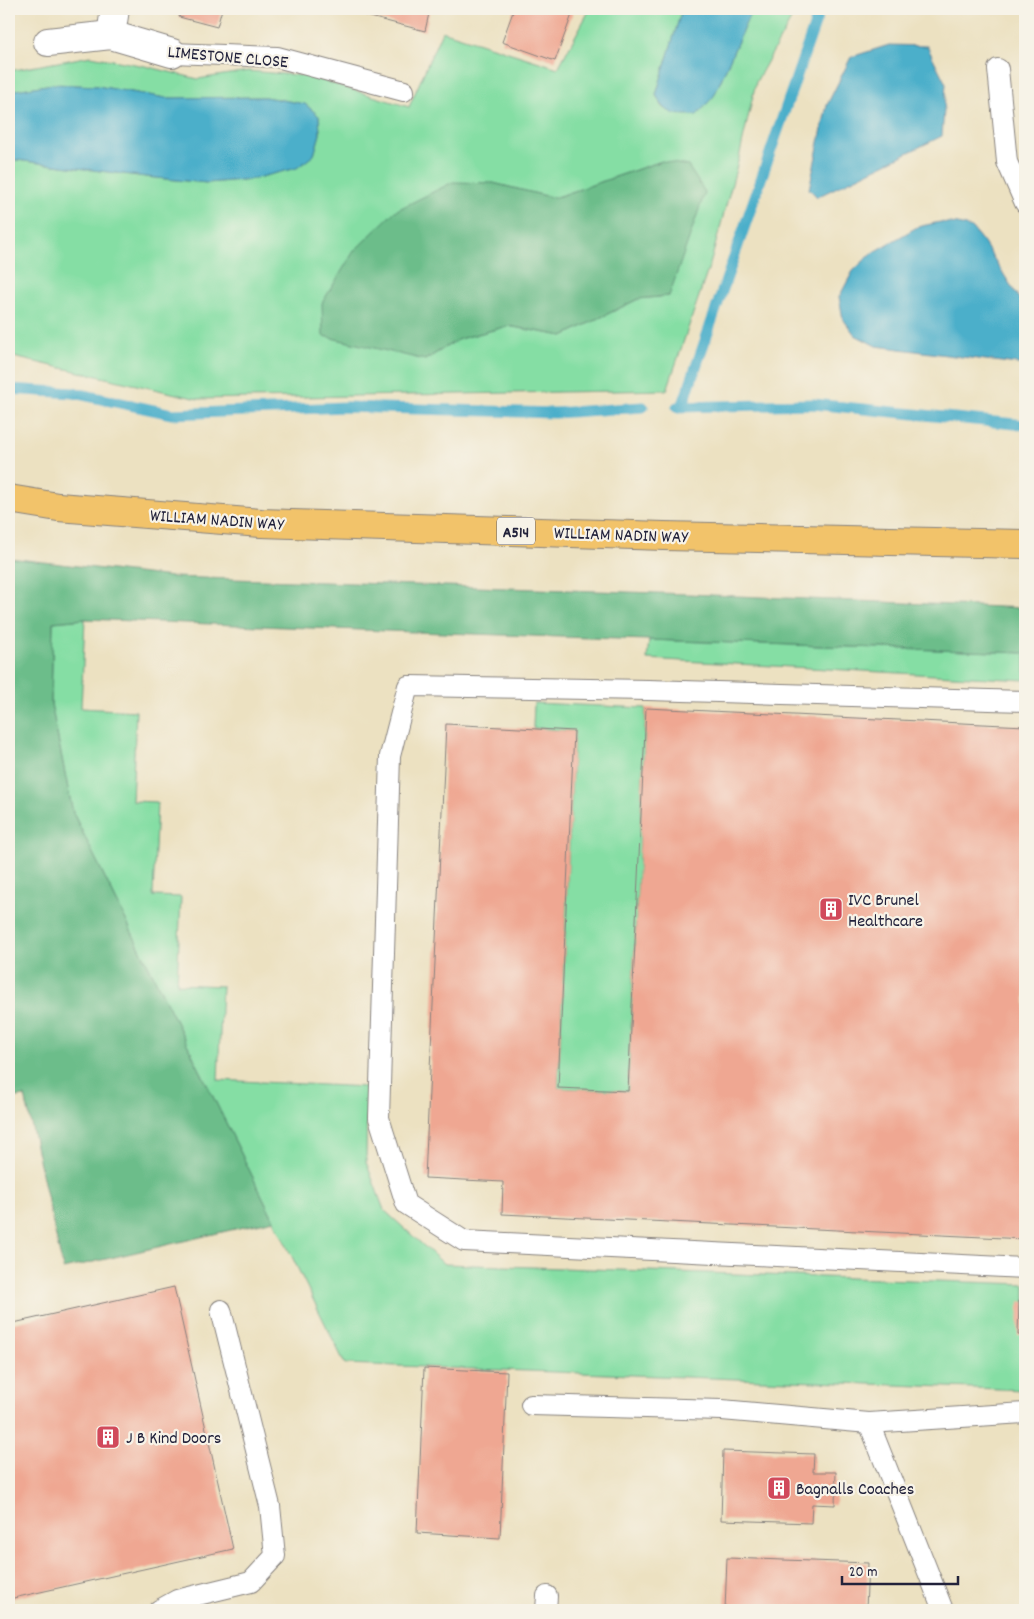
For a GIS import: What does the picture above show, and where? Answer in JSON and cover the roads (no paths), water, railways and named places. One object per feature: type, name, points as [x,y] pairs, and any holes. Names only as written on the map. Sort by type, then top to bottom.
[{"type":"main road","name":"WILLIAM NADIN WAY","points":[[9,499],[58,507],[262,523],[1025,544]]},
{"type":"street","points":[[110,35],[115,9]]},
{"type":"street","name":"LIMESTONE CLOSE","points":[[48,42],[110,35],[172,53]]},
{"type":"lane","name":"LIMESTONE CLOSE","points":[[172,53],[277,57],[404,90]]},
{"type":"lane","points":[[998,69],[1007,162],[1025,203]]},
{"type":"lane","points":[[1025,701],[648,690],[408,686],[390,756],[379,1118],[406,1204],[464,1241],[1025,1268]]},
{"type":"lane","points":[[159,1610],[177,1600],[251,1582],[275,1556],[270,1506],[221,1310]]},
{"type":"lane","points":[[531,1405],[722,1410],[869,1423],[1025,1413]]},
{"type":"lane","points":[[869,1423],[943,1610]]},
{"type":"water","points":[[682,9],[752,9],[714,96],[697,115],[672,113],[664,107],[656,95]]},
{"type":"water","points":[[889,45],[927,46],[946,84],[942,136],[817,197],[809,189],[827,105],[851,57]]},
{"type":"water","points":[[53,84],[97,86],[166,98],[265,97],[305,104],[319,116],[320,134],[314,155],[297,168],[253,179],[207,183],[9,159],[9,91]]},
{"type":"water","points":[[940,222],[972,228],[984,243],[1025,308],[1025,365],[876,346],[855,335],[843,319],[839,297],[853,271],[871,254],[917,227]]},
{"type":"waterway","points":[[682,407],[820,9]]},
{"type":"waterway","points":[[9,389],[74,393],[172,414],[346,407],[555,413],[643,407]]},
{"type":"waterway","points":[[677,407],[813,404],[1025,425]]},
{"type":"place","name":"IVC Brunel Healthcare","points":[[831,909]]},
{"type":"place","name":"J B Kind Doors","points":[[108,1437]]},
{"type":"place","name":"Bagnalls Coaches","points":[[779,1488]]}]
